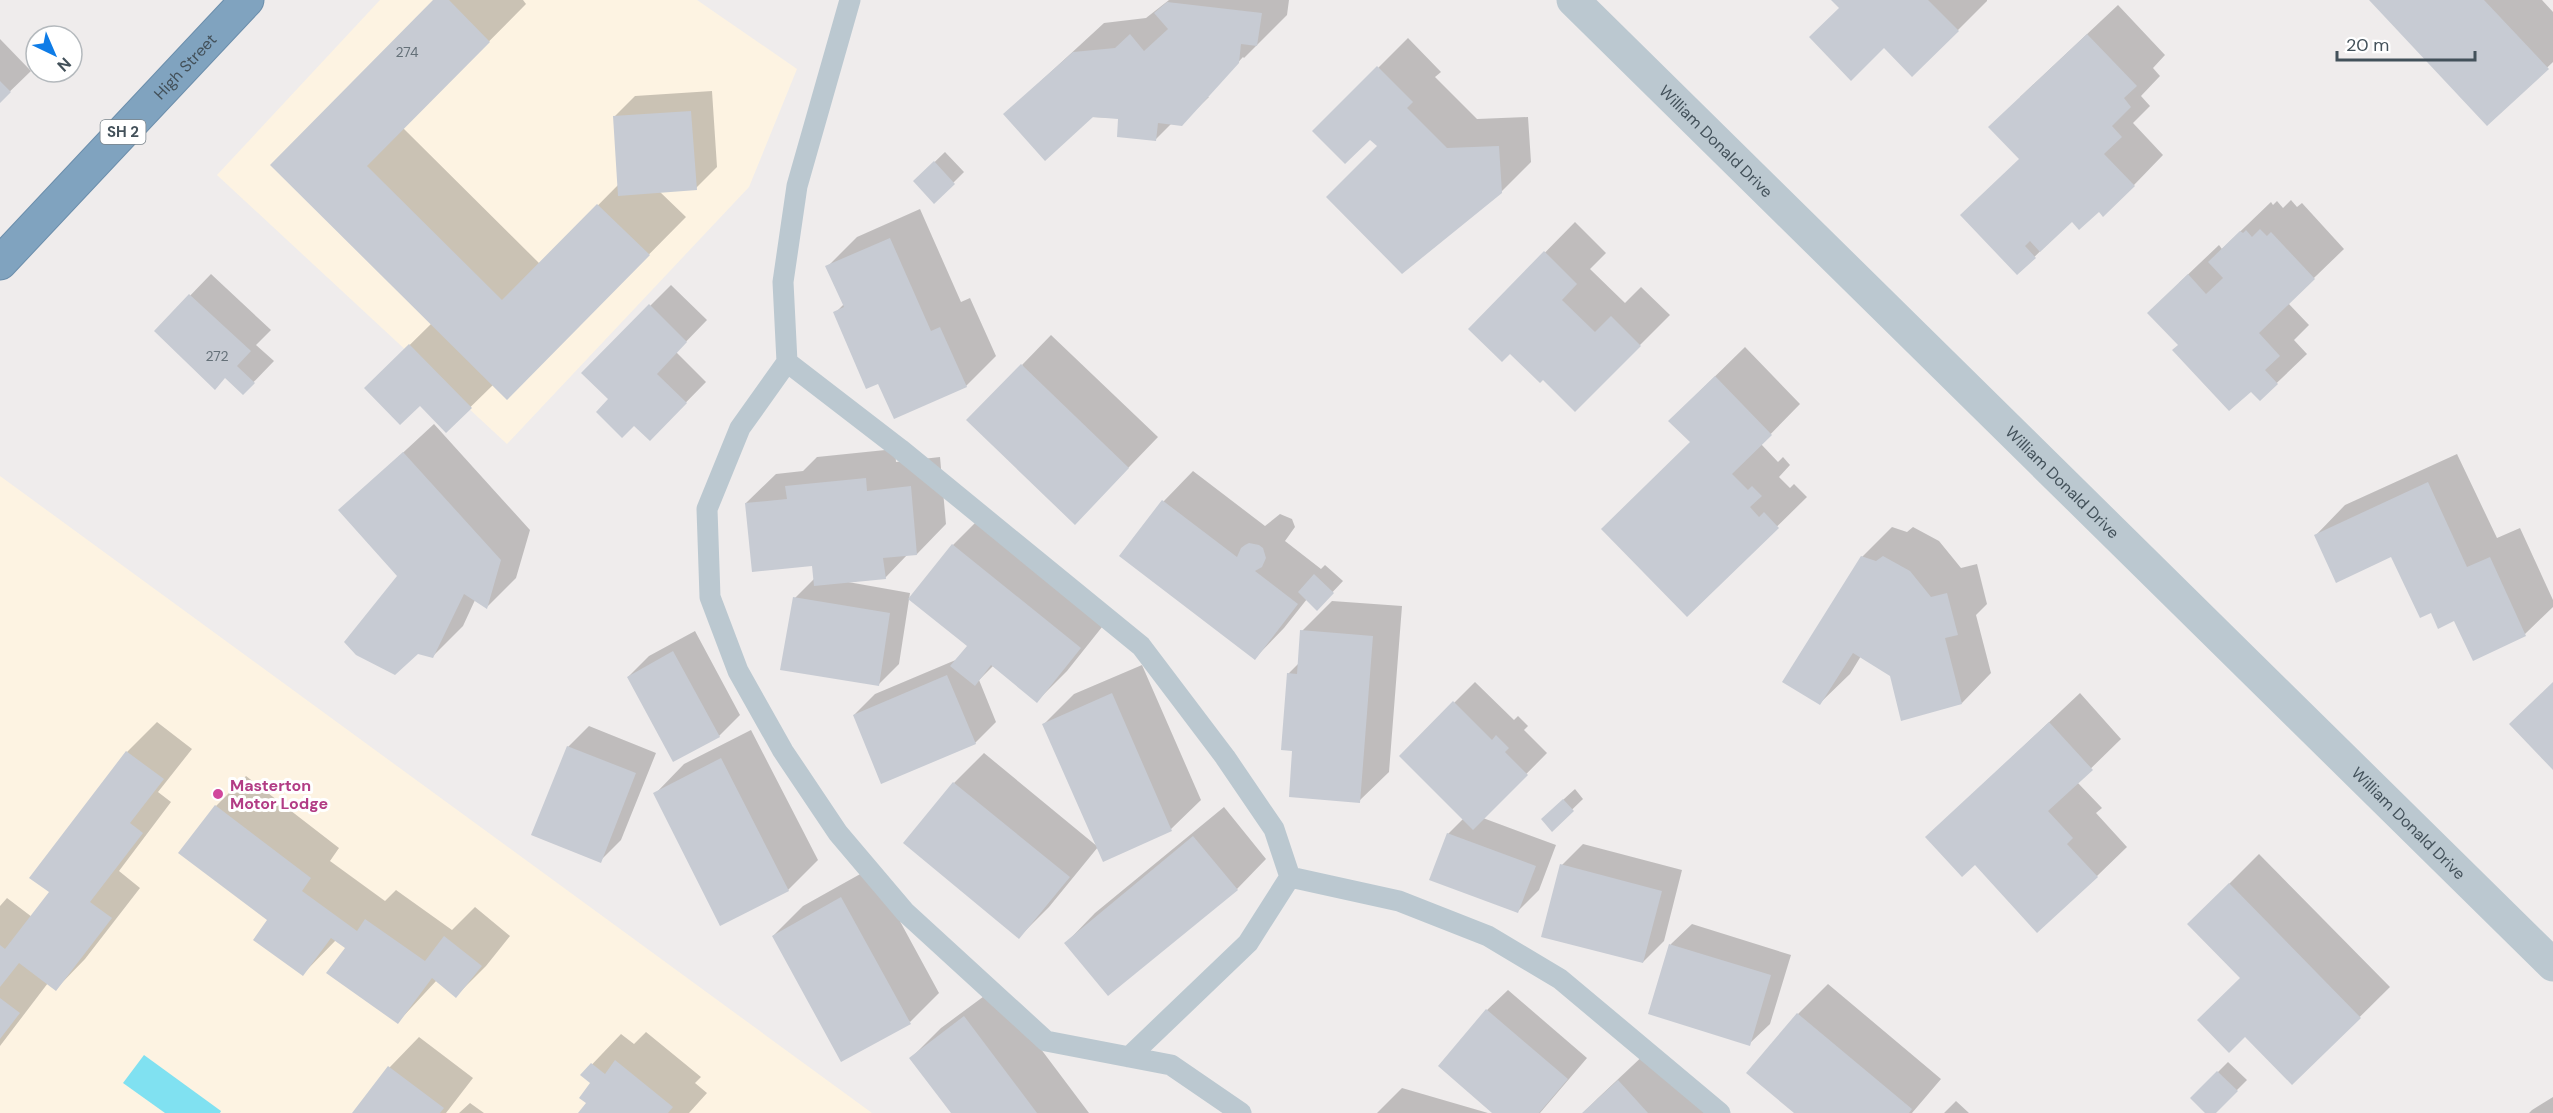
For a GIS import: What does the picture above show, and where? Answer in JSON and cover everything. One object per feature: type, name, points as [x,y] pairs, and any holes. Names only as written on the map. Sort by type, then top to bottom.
[{"type":"highway","name":"High Street","points":[[0,263],[247,0]]},
{"type":"street","name":"William Donald Drive","points":[[1573,0],[2553,965]]},
{"type":"lane","points":[[850,0],[797,186],[783,282],[787,362],[740,428],[707,509],[710,597],[738,671],[783,751],[838,833],[905,912],[1046,1041],[1171,1065],[1241,1113]]},
{"type":"lane","points":[[787,362],[909,457],[1141,646],[1224,757],[1274,829],[1290,877]]},
{"type":"lane","points":[[1129,1057],[1248,943],[1290,877]]},
{"type":"lane","points":[[1290,877],[1399,901],[1488,936],[1560,979],[1720,1113]]},
{"type":"shaded area","points":[[380,0],[697,0],[797,69],[749,187],[507,444],[217,175]]},
{"type":"shaded area","name":"Masterton Motor Lodge","points":[[0,476],[872,1113],[0,1113]]},
{"type":"water","points":[[144,1055],[221,1111],[220,1113],[165,1113],[123,1083]]},
{"type":"building","points":[[433,0],[449,0],[490,42],[367,166],[502,300],[597,204],[650,255],[507,400],[270,165]]},
{"type":"building","points":[[1831,0],[1928,0],[1959,31],[1912,77],[1884,48],[1851,81],[1809,37],[1839,8]]},
{"type":"building","points":[[2369,0],[2484,0],[2549,69],[2487,126]]},
{"type":"building","points":[[1167,2],[1262,13],[1257,46],[1241,44],[1239,63],[1182,126],[1158,123],[1156,141],[1117,137],[1118,119],[1093,117],[1045,161],[1003,114],[1073,52],[1115,48],[1130,34],[1144,51],[1168,29],[1154,13]]},
{"type":"building","points":[[2087,34],[2137,86],[2124,98],[2131,107],[2112,126],[2122,137],[2104,154],[2135,186],[2103,217],[2099,212],[2079,230],[2072,222],[2040,252],[2030,241],[2025,246],[2036,258],[2017,275],[1960,215],[2019,159],[1988,127]]},
{"type":"building","points":[[1377,66],[1413,102],[1407,108],[1447,148],[1499,146],[1502,193],[1402,274],[1326,197],[1377,146],[1370,140],[1345,164],[1312,131]]},
{"type":"building","points":[[0,81],[11,92],[0,103]]},
{"type":"building","points":[[691,111],[697,190],[618,196],[613,116]]},
{"type":"building","points":[[934,161],[955,184],[934,204],[913,181]]},
{"type":"building","points":[[2260,229],[2267,236],[2271,232],[2315,279],[2259,333],[2280,356],[2265,370],[2278,384],[2260,401],[2251,392],[2229,411],[2172,350],[2178,345],[2147,313],[2188,274],[2206,294],[2223,278],[2208,262],[2240,231],[2243,233],[2246,230],[2252,237]]},
{"type":"building","points":[[890,238],[931,331],[940,327],[967,387],[894,419],[878,384],[866,389],[833,312],[844,307],[825,266]]},
{"type":"building","points":[[1544,251],[1577,284],[1562,300],[1595,332],[1611,316],[1641,346],[1575,412],[1543,380],[1540,383],[1510,354],[1502,362],[1468,329]]},
{"type":"building","points":[[189,294],[251,351],[237,366],[255,383],[243,395],[225,378],[215,390],[154,331]]},
{"type":"building","points":[[649,304],[687,342],[657,374],[687,403],[650,441],[634,426],[622,438],[596,412],[608,399],[581,373]]},
{"type":"building","points":[[409,344],[472,408],[446,433],[420,406],[400,425],[364,388]]},
{"type":"building","points":[[1021,364],[1129,468],[1075,525],[966,420]]},
{"type":"building","points":[[1715,376],[1772,435],[1732,474],[1748,490],[1752,486],[1762,496],[1750,507],[1759,517],[1764,512],[1779,528],[1687,617],[1601,529],[1690,442],[1668,421]]},
{"type":"building","points":[[403,452],[501,560],[487,609],[464,594],[433,658],[418,654],[395,675],[356,655],[344,642],[397,576],[338,510]]},
{"type":"building","points":[[866,478],[867,491],[911,486],[917,555],[883,558],[886,579],[814,586],[812,566],[752,572],[745,503],[787,499],[785,486]]},
{"type":"building","points":[[2428,482],[2467,567],[2490,557],[2526,636],[2473,661],[2454,621],[2438,629],[2431,613],[2420,618],[2391,557],[2336,583],[2314,535]]},
{"type":"building","points":[[1162,500],[1237,557],[1241,548],[1249,543],[1263,548],[1266,558],[1262,567],[1255,571],[1298,604],[1255,660],[1119,556]]},
{"type":"building","points":[[952,544],[1081,648],[1037,703],[991,665],[975,686],[950,666],[967,646],[908,599]]},
{"type":"building","points":[[1861,556],[1876,561],[1883,556],[1910,571],[1931,597],[1947,593],[1958,635],[1945,638],[1962,704],[1901,721],[1890,676],[1853,653],[1820,705],[1782,682]]},
{"type":"building","points":[[1314,574],[1334,593],[1317,611],[1298,592]]},
{"type":"building","points":[[793,597],[890,613],[879,686],[780,670]]},
{"type":"building","points":[[1300,630],[1373,636],[1360,803],[1289,797],[1292,751],[1281,750],[1287,673],[1297,674]]},
{"type":"building","points":[[673,651],[720,737],[673,762],[627,677]]},
{"type":"building","points":[[947,675],[976,744],[881,784],[853,715]]},
{"type":"building","points":[[2553,682],[2553,770],[2509,724]]},
{"type":"building","points":[[1112,693],[1172,831],[1103,862],[1042,724]]},
{"type":"building","points":[[1453,701],[1492,740],[1496,735],[1509,748],[1505,752],[1528,775],[1473,830],[1399,756]]},
{"type":"building","points":[[2049,722],[2093,770],[2048,811],[2073,838],[2067,844],[2098,877],[2037,933],[1975,865],[1962,877],[1925,837]]},
{"type":"building","points":[[567,746],[636,773],[601,863],[531,835]]},
{"type":"building","points":[[126,751],[164,779],[130,823],[143,833],[90,902],[112,918],[56,991],[19,963],[0,987],[0,945],[5,949],[49,892],[29,878]]},
{"type":"building","points":[[721,758],[789,891],[720,926],[653,793]]},
{"type":"building","points":[[953,782],[1070,877],[1019,939],[903,843]]},
{"type":"building","points":[[1563,799],[1574,811],[1552,832],[1541,819]]},
{"type":"building","points":[[215,805],[311,878],[302,891],[357,931],[365,919],[425,961],[444,936],[482,966],[456,998],[432,978],[398,1024],[326,973],[345,948],[331,938],[303,976],[253,940],[267,920],[178,853]]},
{"type":"building","points":[[1447,833],[1536,866],[1518,913],[1429,880]]},
{"type":"building","points":[[1193,836],[1238,890],[1108,996],[1064,943]]},
{"type":"building","points":[[1560,864],[1662,891],[1643,963],[1541,937]]},
{"type":"building","points":[[2229,883],[2361,1018],[2292,1085],[2245,1037],[2229,1053],[2197,1020],[2240,978],[2187,924]]},
{"type":"building","points":[[841,897],[911,1024],[841,1062],[772,936]]},
{"type":"building","points":[[1669,944],[1771,975],[1750,1046],[1648,1014]]},
{"type":"building","points":[[0,998],[20,1013],[0,1039]]},
{"type":"building","points":[[1486,1009],[1568,1079],[1539,1113],[1492,1113],[1438,1066]]},
{"type":"building","points":[[1797,1013],[1912,1109],[1909,1113],[1794,1113],[1746,1073]]},
{"type":"building","points":[[964,1016],[1037,1113],[951,1113],[909,1058]]},
{"type":"building","points":[[615,1060],[673,1107],[668,1113],[578,1113],[586,1103],[579,1098],[590,1083],[580,1075],[591,1063],[605,1074]]},
{"type":"building","points":[[388,1066],[444,1108],[440,1113],[352,1113]]},
{"type":"building","points":[[2217,1071],[2238,1091],[2216,1113],[2205,1113],[2190,1098]]},
{"type":"building","points":[[1618,1080],[1648,1113],[1582,1113]]},
{"type":"place","name":"Masterton Motor Lodge","points":[[218,794]]}]
